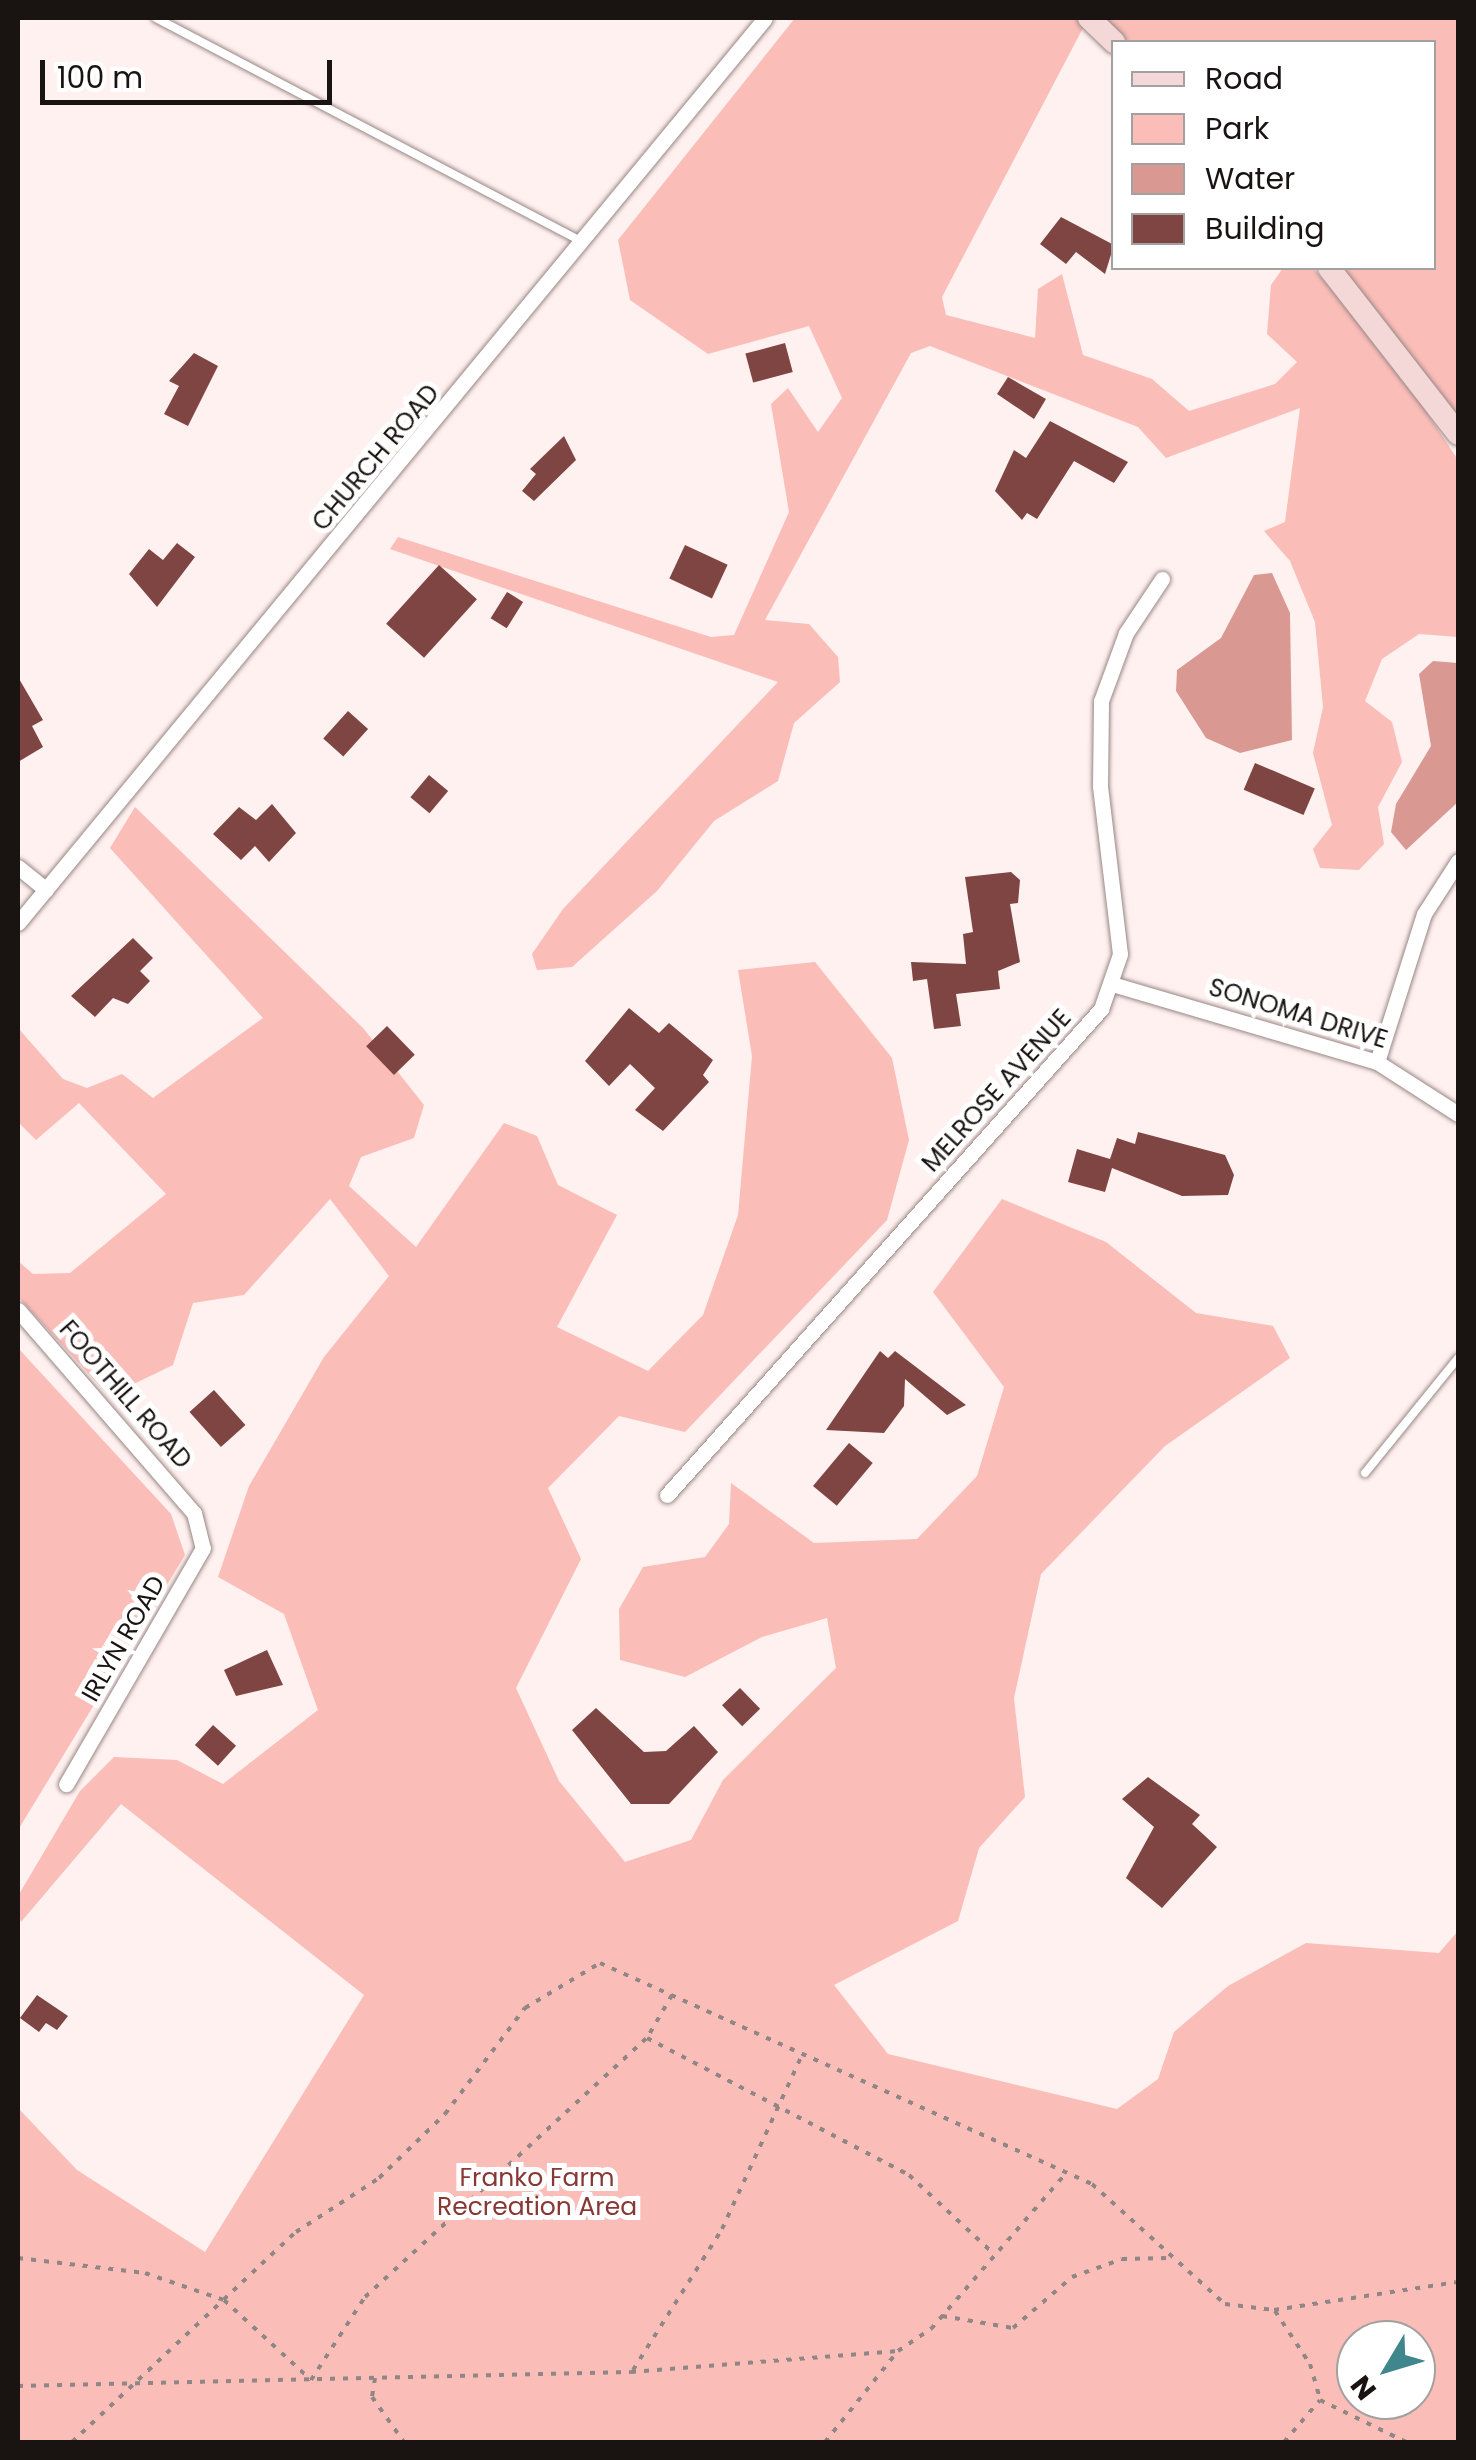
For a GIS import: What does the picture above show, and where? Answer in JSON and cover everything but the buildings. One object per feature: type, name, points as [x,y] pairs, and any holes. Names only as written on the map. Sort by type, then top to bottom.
[{"type":"street","name":"CHURCH ROAD","points":[[18,923],[585,242],[765,18]]},
{"type":"street","points":[[1089,18],[1112,40]]},
{"type":"street","points":[[1331,270],[1458,434]]},
{"type":"street","name":"MELROSE AVENUE","points":[[667,1495],[1064,1058],[1112,984],[1120,954],[1099,772],[1101,701],[1126,633],[1162,579]]},
{"type":"street","points":[[1377,1062],[1424,914],[1458,862]]},
{"type":"street","points":[[18,867],[46,890]]},
{"type":"street","name":"SONOMA DRIVE","points":[[1112,984],[1377,1062],[1458,1114]]},
{"type":"street","name":"FOOTHILL ROAD","points":[[18,1310],[194,1513]]},
{"type":"street","name":"IRLYN ROAD","points":[[66,1784],[203,1548],[194,1513]]},
{"type":"lane","points":[[156,18],[585,242]]},
{"type":"lane","points":[[1365,1474],[1458,1358]]},
{"type":"path","points":[[72,2442],[224,2300],[432,2127],[524,2008],[600,1963],[1092,2184],[1224,2304],[1274,2310],[1458,2282]]},
{"type":"path","points":[[311,2380],[379,2283],[647,2038],[672,1995]]},
{"type":"path","points":[[647,2038],[909,2175],[994,2254]]},
{"type":"path","points":[[631,2372],[722,2229],[781,2108],[802,2053]]},
{"type":"path","points":[[825,2442],[898,2351],[942,2316],[1066,2172]]},
{"type":"path","points":[[18,2258],[145,2273],[224,2300],[311,2380]]},
{"type":"path","points":[[942,2316],[1013,2328],[1072,2277],[1122,2259],[1170,2258]]},
{"type":"path","points":[[1274,2310],[1320,2400],[1406,2442]]},
{"type":"path","points":[[18,2386],[130,2390],[311,2380],[631,2372],[898,2351]]},
{"type":"path","points":[[375,2378],[372,2397],[404,2442]]},
{"type":"path","points":[[1284,2442],[1320,2400]]},
{"type":"green space","points":[[795,18],[1075,18],[1084,26],[942,297],[946,315],[1035,338],[1038,289],[1062,274],[1083,355],[1152,379],[1189,411],[1275,384],[1297,362],[1267,334],[1271,285],[1282,270],[1315,270],[1393,361],[1458,460],[1458,637],[1419,634],[1382,659],[1365,701],[1392,722],[1402,762],[1378,807],[1384,844],[1359,870],[1320,868],[1313,849],[1332,825],[1313,753],[1323,707],[1315,622],[1290,561],[1264,531],[1285,522],[1300,408],[1166,458],[1138,427],[930,346],[911,353],[765,620],[809,624],[838,657],[840,682],[794,723],[778,781],[714,821],[657,891],[572,967],[537,970],[532,954],[563,909],[778,682],[390,549],[398,537],[711,637],[734,635],[789,512],[771,404],[788,388],[818,432],[842,398],[809,326],[708,354],[630,300],[618,240]]},
{"type":"green space","points":[[1100,18],[1458,18],[1458,420],[1340,270],[1436,270],[1436,40],[1123,40]]},
{"type":"green space","name":"Franko Farm Recreation Area","points":[[135,807],[363,1028],[424,1105],[414,1138],[361,1157],[349,1186],[416,1247],[504,1123],[537,1136],[558,1185],[617,1215],[557,1327],[648,1371],[703,1315],[738,1215],[752,1056],[738,970],[815,962],[892,1058],[909,1140],[887,1220],[685,1432],[619,1416],[548,1488],[581,1559],[516,1688],[559,1781],[625,1862],[691,1840],[723,1780],[836,1668],[827,1618],[762,1637],[685,1677],[620,1660],[619,1609],[643,1567],[705,1557],[729,1524],[731,1483],[814,1543],[917,1539],[977,1476],[1004,1387],[933,1292],[1002,1199],[1106,1242],[1196,1313],[1273,1326],[1290,1358],[1165,1446],[1041,1574],[1014,1698],[1025,1797],[979,1848],[958,1921],[834,1985],[888,2054],[1117,2109],[1158,2079],[1174,2032],[1228,1986],[1306,1943],[1439,1953],[1458,1931],[1458,2442],[18,2442],[18,2108],[77,2170],[205,2252],[364,1995],[121,1804],[21,1922],[18,1912],[18,1896],[80,1791],[114,1757],[177,1760],[223,1784],[318,1710],[284,1614],[218,1577],[249,1486],[324,1357],[389,1276],[330,1199],[244,1295],[193,1303],[173,1365],[109,1396],[18,1297],[18,1261],[33,1274],[70,1273],[166,1194],[79,1103],[36,1140],[18,1122],[18,1028],[63,1079],[87,1088],[122,1074],[153,1098],[263,1018],[110,848]]},
{"type":"green space","points":[[18,1348],[171,1514],[185,1555],[18,1830]]},
{"type":"water","points":[[1272,573],[1290,613],[1292,740],[1240,753],[1206,738],[1176,691],[1177,670],[1221,638],[1254,575]]},
{"type":"water","points":[[1433,661],[1458,663],[1458,802],[1406,850],[1391,832],[1396,804],[1431,746],[1419,674]]}]
